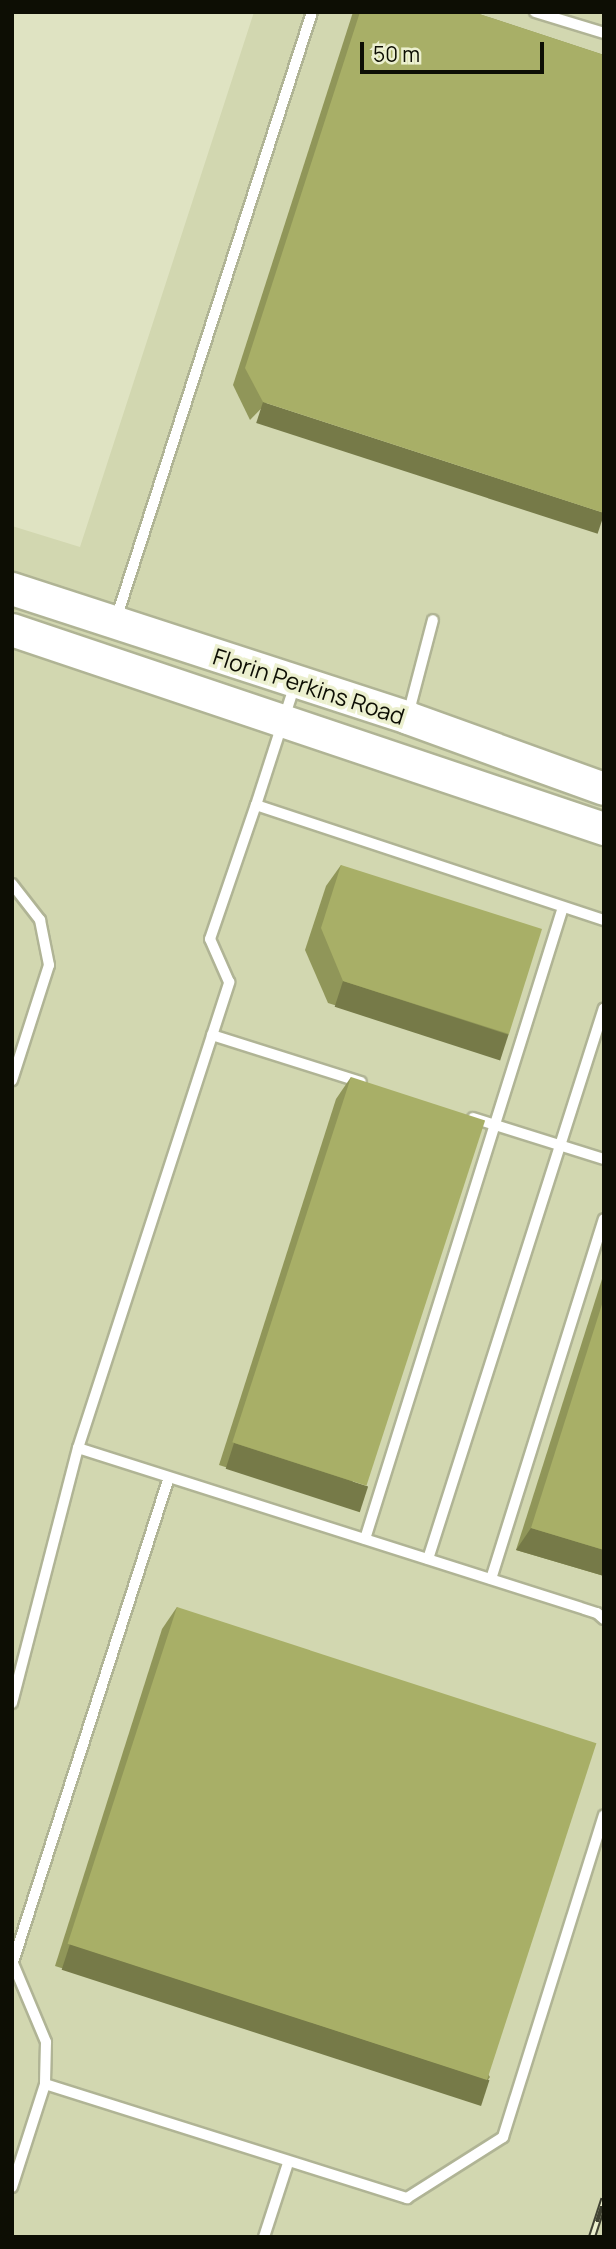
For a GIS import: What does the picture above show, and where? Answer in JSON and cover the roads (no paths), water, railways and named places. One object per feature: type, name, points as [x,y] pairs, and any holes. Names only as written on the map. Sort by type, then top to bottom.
[{"type":"main road","name":"Florin Perkins Road","points":[[12,589],[408,718],[604,789]]},
{"type":"main road","name":"Florin Perkins Road","points":[[12,630],[284,718],[604,829]]},
{"type":"lane","points":[[115,621],[312,12]]},
{"type":"lane","points":[[535,12],[604,33]]},
{"type":"lane","points":[[408,718],[433,620]]},
{"type":"lane","points":[[12,1703],[78,1448],[229,982],[210,939],[296,683]]},
{"type":"lane","points":[[256,804],[604,920]]},
{"type":"lane","points":[[12,884],[40,920],[49,965],[12,1080]]},
{"type":"lane","points":[[365,1539],[563,907]]},
{"type":"lane","points":[[428,1559],[604,1008]]},
{"type":"lane","points":[[212,1035],[379,1088]]},
{"type":"lane","points":[[456,1112],[604,1159]]},
{"type":"lane","points":[[491,1579],[604,1219]]},
{"type":"lane","points":[[78,1448],[597,1613],[604,1619]]},
{"type":"lane","points":[[12,2187],[44,2084],[46,2042],[12,1961],[169,1477]]},
{"type":"lane","points":[[44,2084],[288,2164],[407,2198],[503,2137],[604,1815]]},
{"type":"lane","points":[[264,2237],[288,2164]]},
{"type":"railway","points":[[592,2237],[604,2199]]}]
